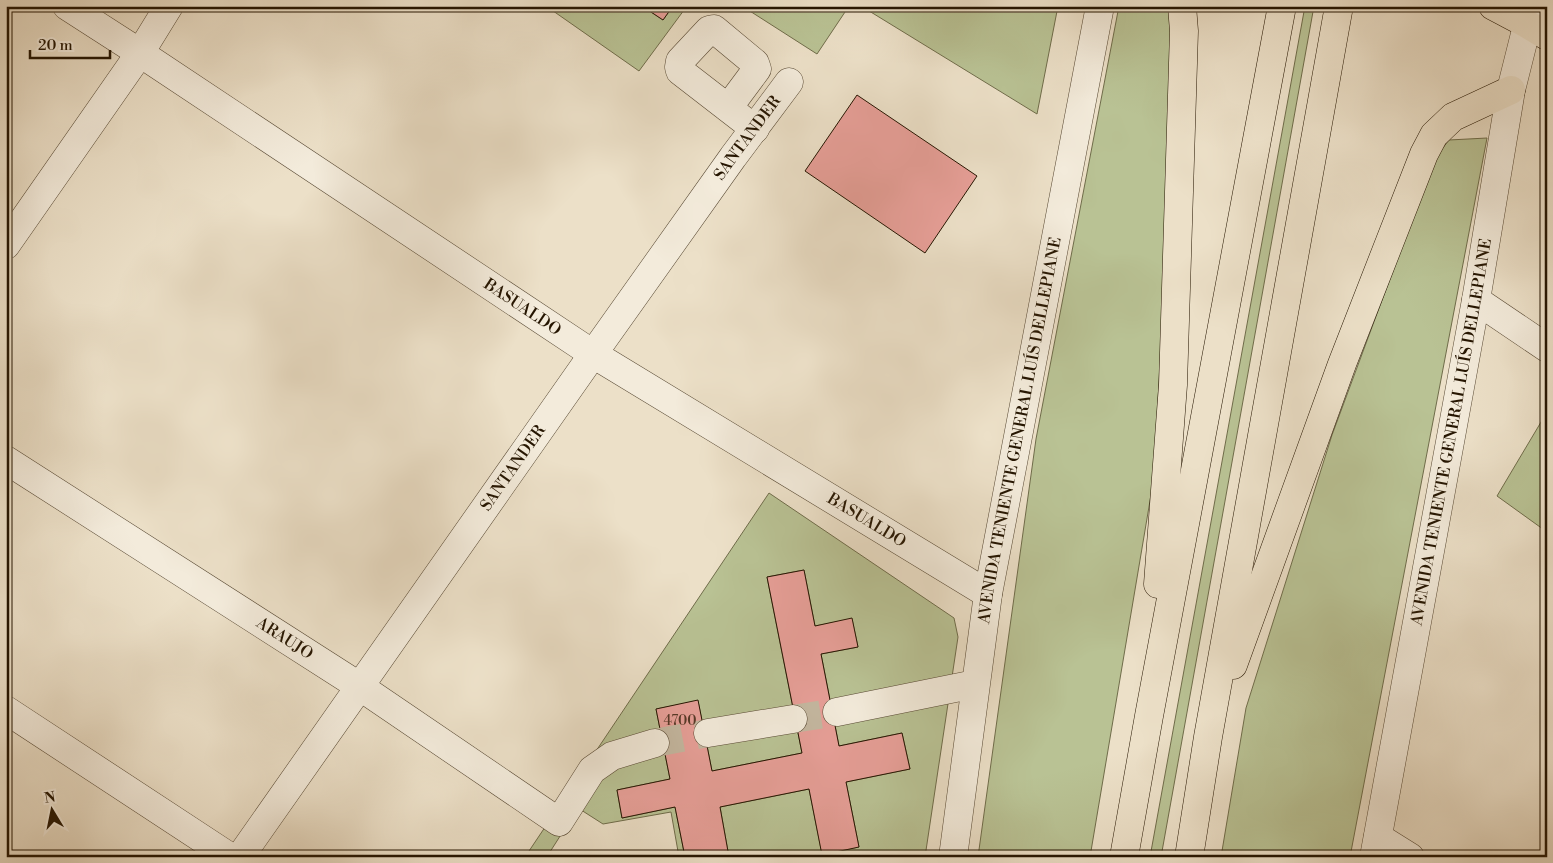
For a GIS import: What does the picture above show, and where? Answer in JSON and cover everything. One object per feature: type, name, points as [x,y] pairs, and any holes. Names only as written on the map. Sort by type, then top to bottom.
[{"type":"main road","points":[[1149,716],[1173,385],[1184,31],[1182,6]]},
{"type":"main road","points":[[1124,857],[1282,6]]},
{"type":"main road","points":[[1189,857],[1208,737],[1339,6]]},
{"type":"main road","points":[[1493,6],[1535,22]]},
{"type":"main road","points":[[1208,737],[1342,364],[1424,154],[1434,135],[1453,117],[1511,90]]},
{"type":"street","name":"BASUALDO","points":[[67,6],[140,52],[594,354],[988,594]]},
{"type":"street","points":[[6,246],[140,52],[169,6]]},
{"type":"street","name":"AVENIDA TENIENTE GENERAL LUÍS DELLEPIANE","points":[[952,857],[988,594],[1100,6]]},
{"type":"street","name":"AVENIDA TENIENTE GENERAL LUÍS DELLEPIANE","points":[[1376,847],[1476,300],[1511,90],[1535,22]]},
{"type":"street","name":"SANTANDER","points":[[240,857],[733,157],[790,82]]},
{"type":"street","points":[[728,108],[755,129]]},
{"type":"street","points":[[1476,300],[1547,348]]},
{"type":"street","name":"ARAUJO","points":[[6,460],[359,686],[559,822],[592,770],[612,756],[655,743]]},
{"type":"street","points":[[837,712],[975,684]]},
{"type":"street","points":[[6,710],[230,857]]},
{"type":"street","points":[[708,732],[793,719]]},
{"type":"street","points":[[1376,847],[1410,857]]},
{"type":"green space","points":[[546,6],[642,6],[663,20],[673,6],[687,6],[639,71]]},
{"type":"green space","points":[[742,6],[849,6],[817,54]]},
{"type":"green space","points":[[861,6],[1058,6],[1037,114]]},
{"type":"green space","points":[[1119,6],[1172,6],[1166,249],[1154,477],[1090,857],[978,857],[1036,439]]},
{"type":"green space","points":[[1305,6],[1314,6],[1161,857],[1150,857]]},
{"type":"green space","points":[[1487,138],[1350,857],[1221,857],[1246,708],[1332,435],[1435,158],[1449,140]]},
{"type":"green space","points":[[1547,412],[1547,532],[1497,496]]},
{"type":"green space","points":[[769,493],[954,618],[958,637],[925,857],[729,857],[720,807],[809,789],[822,854],[859,847],[846,782],[910,769],[902,733],[839,746],[821,654],[858,647],[852,619],[815,626],[804,570],[767,577],[802,753],[712,771],[698,701],[656,709],[670,779],[617,790],[622,818],[675,807],[685,857],[679,857],[671,812],[603,824],[578,808],[548,857],[525,857]]},
{"type":"building","points":[[642,6],[673,6],[663,20]]},
{"type":"building","points":[[857,95],[977,176],[925,253],[805,171]]},
{"type":"building","points":[[804,570],[815,626],[852,618],[858,647],[821,654],[839,746],[902,733],[910,769],[846,782],[859,847],[822,855],[809,789],[720,807],[729,857],[685,857],[675,807],[622,818],[617,790],[670,779],[656,709],[698,700],[712,771],[802,753],[767,577]]},
{"type":"tunnel","points":[[793,719],[837,712]]},
{"type":"tunnel","points":[[655,743],[708,733]]}]
